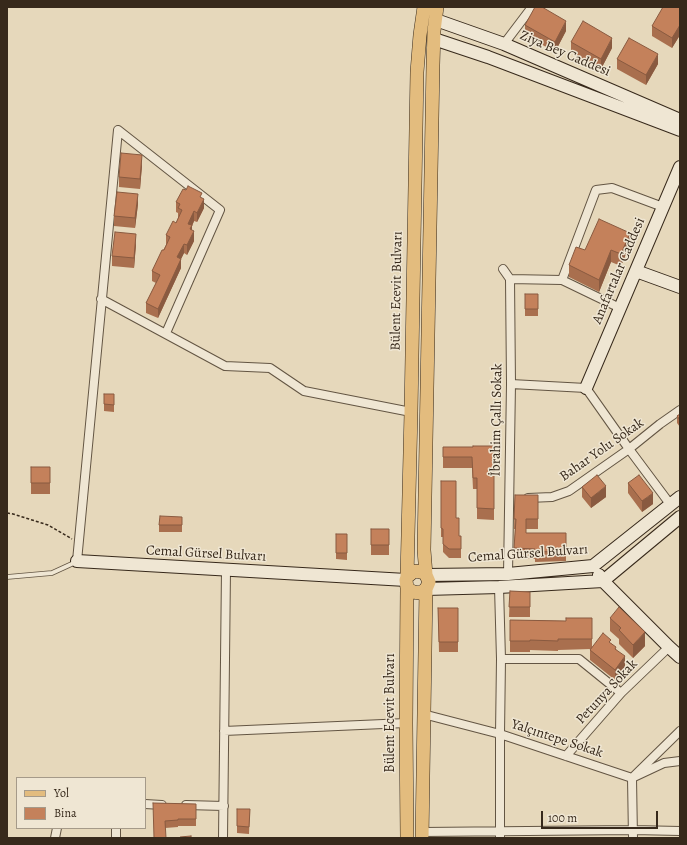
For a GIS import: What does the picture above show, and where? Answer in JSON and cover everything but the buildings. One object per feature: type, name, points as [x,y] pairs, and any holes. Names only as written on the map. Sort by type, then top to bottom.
[{"type":"main road","name":"Bülent Ecevit Bulvarı","points":[[407,838],[407,581],[417,72],[424,7]]},
{"type":"main road","points":[[422,835],[426,589],[429,582],[426,575],[424,542],[434,39],[437,13]]},
{"type":"main road","points":[[426,575],[416,571],[413,572],[407,581],[410,590],[416,593],[426,589]]},
{"type":"street","points":[[504,44],[532,7]]},
{"type":"street","name":"Ziya Bey Caddesi","points":[[437,13],[504,44],[680,120]]},
{"type":"street","name":"Ziya Bey Caddesi","points":[[434,39],[680,130]]},
{"type":"street","points":[[77,561],[118,130],[220,210],[166,333]]},
{"type":"street","name":"Anafartalar Caddesi","points":[[586,388],[680,167]]},
{"type":"street","points":[[562,280],[596,190],[612,188],[663,208]]},
{"type":"street","points":[[503,269],[510,279],[562,280],[620,308]]},
{"type":"street","points":[[636,271],[680,287]]},
{"type":"street","name":"İbrahim Çallı Sokak","points":[[508,574],[516,498],[511,384],[510,279]]},
{"type":"street","points":[[101,299],[225,366],[270,368],[304,391],[411,412]]},
{"type":"street","points":[[511,384],[586,388],[629,450],[670,504]]},
{"type":"street","name":"Bahar Yolu Sokak","points":[[516,498],[552,497],[569,491],[629,450],[660,424],[680,410]]},
{"type":"street","name":"Cemal Gürsel Bulvarı","points":[[426,575],[508,574],[593,566],[680,497]]},
{"type":"street","points":[[426,589],[499,587],[603,581],[680,518]]},
{"type":"street","name":"Cemal Gürsel Bulvarı","points":[[77,561],[407,581]]},
{"type":"street","points":[[593,566],[603,581],[669,647],[680,656]]},
{"type":"street","points":[[223,838],[226,570]]},
{"type":"street","points":[[499,587],[501,659],[500,835]]},
{"type":"street","name":"Petunya Sokak","points":[[566,756],[621,693],[669,647]]},
{"type":"street","points":[[501,659],[579,659],[621,693]]},
{"type":"street","name":"Yalçıntepe Sokak","points":[[423,714],[500,734],[632,778]]},
{"type":"street","points":[[224,731],[406,723]]},
{"type":"street","points":[[633,834],[632,778],[680,731]]},
{"type":"street","points":[[632,778],[664,763],[680,761]]},
{"type":"street","points":[[146,804],[224,806]]},
{"type":"street","points":[[422,835],[633,834],[680,831]]},
{"type":"lane","name":"Cemal Gürsel Bulvarı","points":[[7,577],[52,573],[77,561]]},
{"type":"path","points":[[7,513],[48,525],[78,542]]}]
